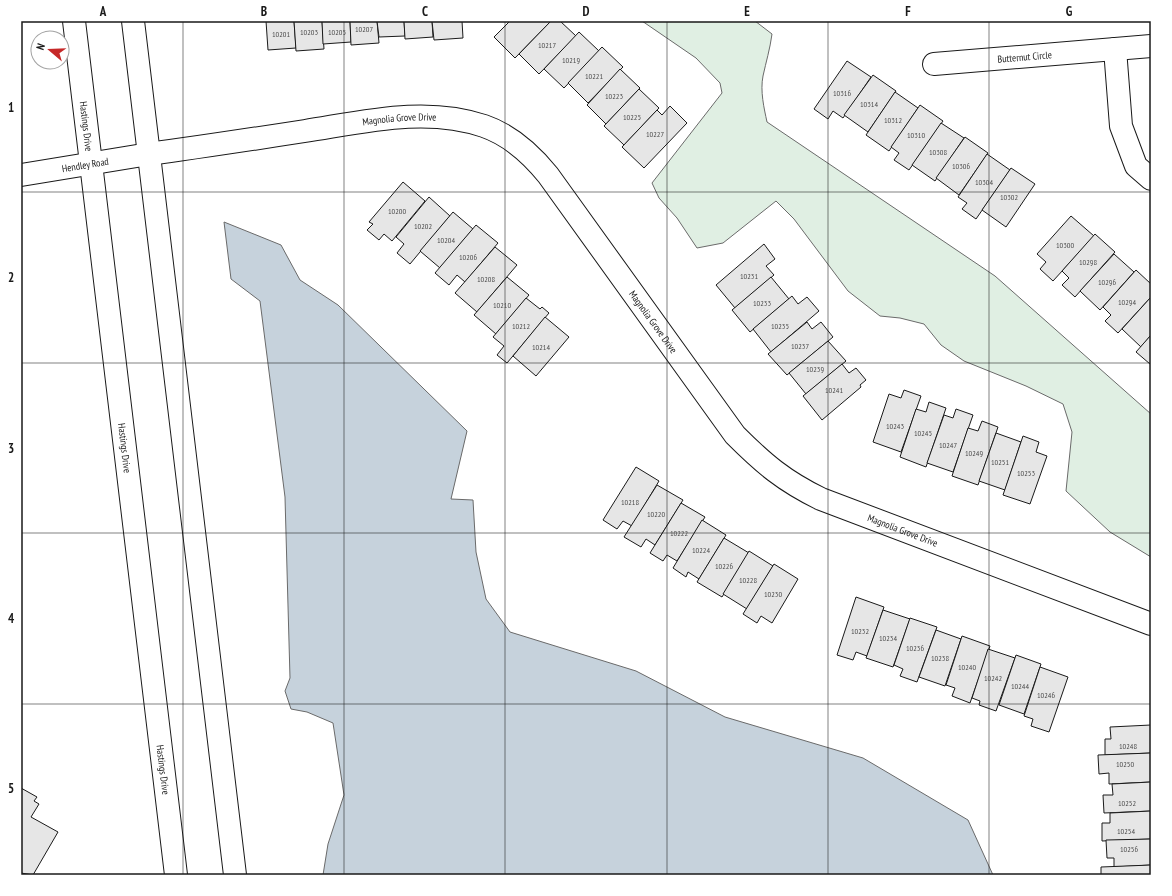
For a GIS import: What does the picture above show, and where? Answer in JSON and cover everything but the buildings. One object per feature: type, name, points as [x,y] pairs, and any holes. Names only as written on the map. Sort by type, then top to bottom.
[{"type":"street","name":"Hastings Drive","points":[[74,21],[176,875]]},
{"type":"street","points":[[133,21],[235,875]]},
{"type":"street","name":"Butternut Circle","points":[[934,64],[1151,46]]},
{"type":"street","points":[[1115,49],[1121,126],[1136,166],[1151,179]]},
{"type":"street","name":"Magnolia Grove Drive","points":[[149,154],[378,120],[423,116],[453,118],[484,126],[510,138],[536,160],[548,175],[735,435],[764,465],[799,488],[821,499],[1151,624]]},
{"type":"street","name":"Hendley Road","points":[[21,176],[149,154]]},
{"type":"green space","points":[[642,21],[755,21],[772,34],[762,82],[767,122],[995,276],[1151,414],[1151,557],[1110,532],[1066,491],[1072,432],[1063,404],[1026,386],[964,361],[941,345],[924,324],[900,318],[880,316],[848,291],[794,219],[776,201],[723,243],[697,248],[677,218],[659,198],[652,183],[722,93],[720,83],[696,58]]},
{"type":"shaded area","points":[[224,222],[281,245],[300,280],[338,305],[467,431],[451,499],[473,500],[476,552],[486,599],[510,632],[636,671],[725,717],[863,758],[968,820],[993,875],[323,875],[328,844],[344,795],[333,723],[307,712],[291,709],[285,691],[290,678],[285,497],[260,301],[231,279]]}]
